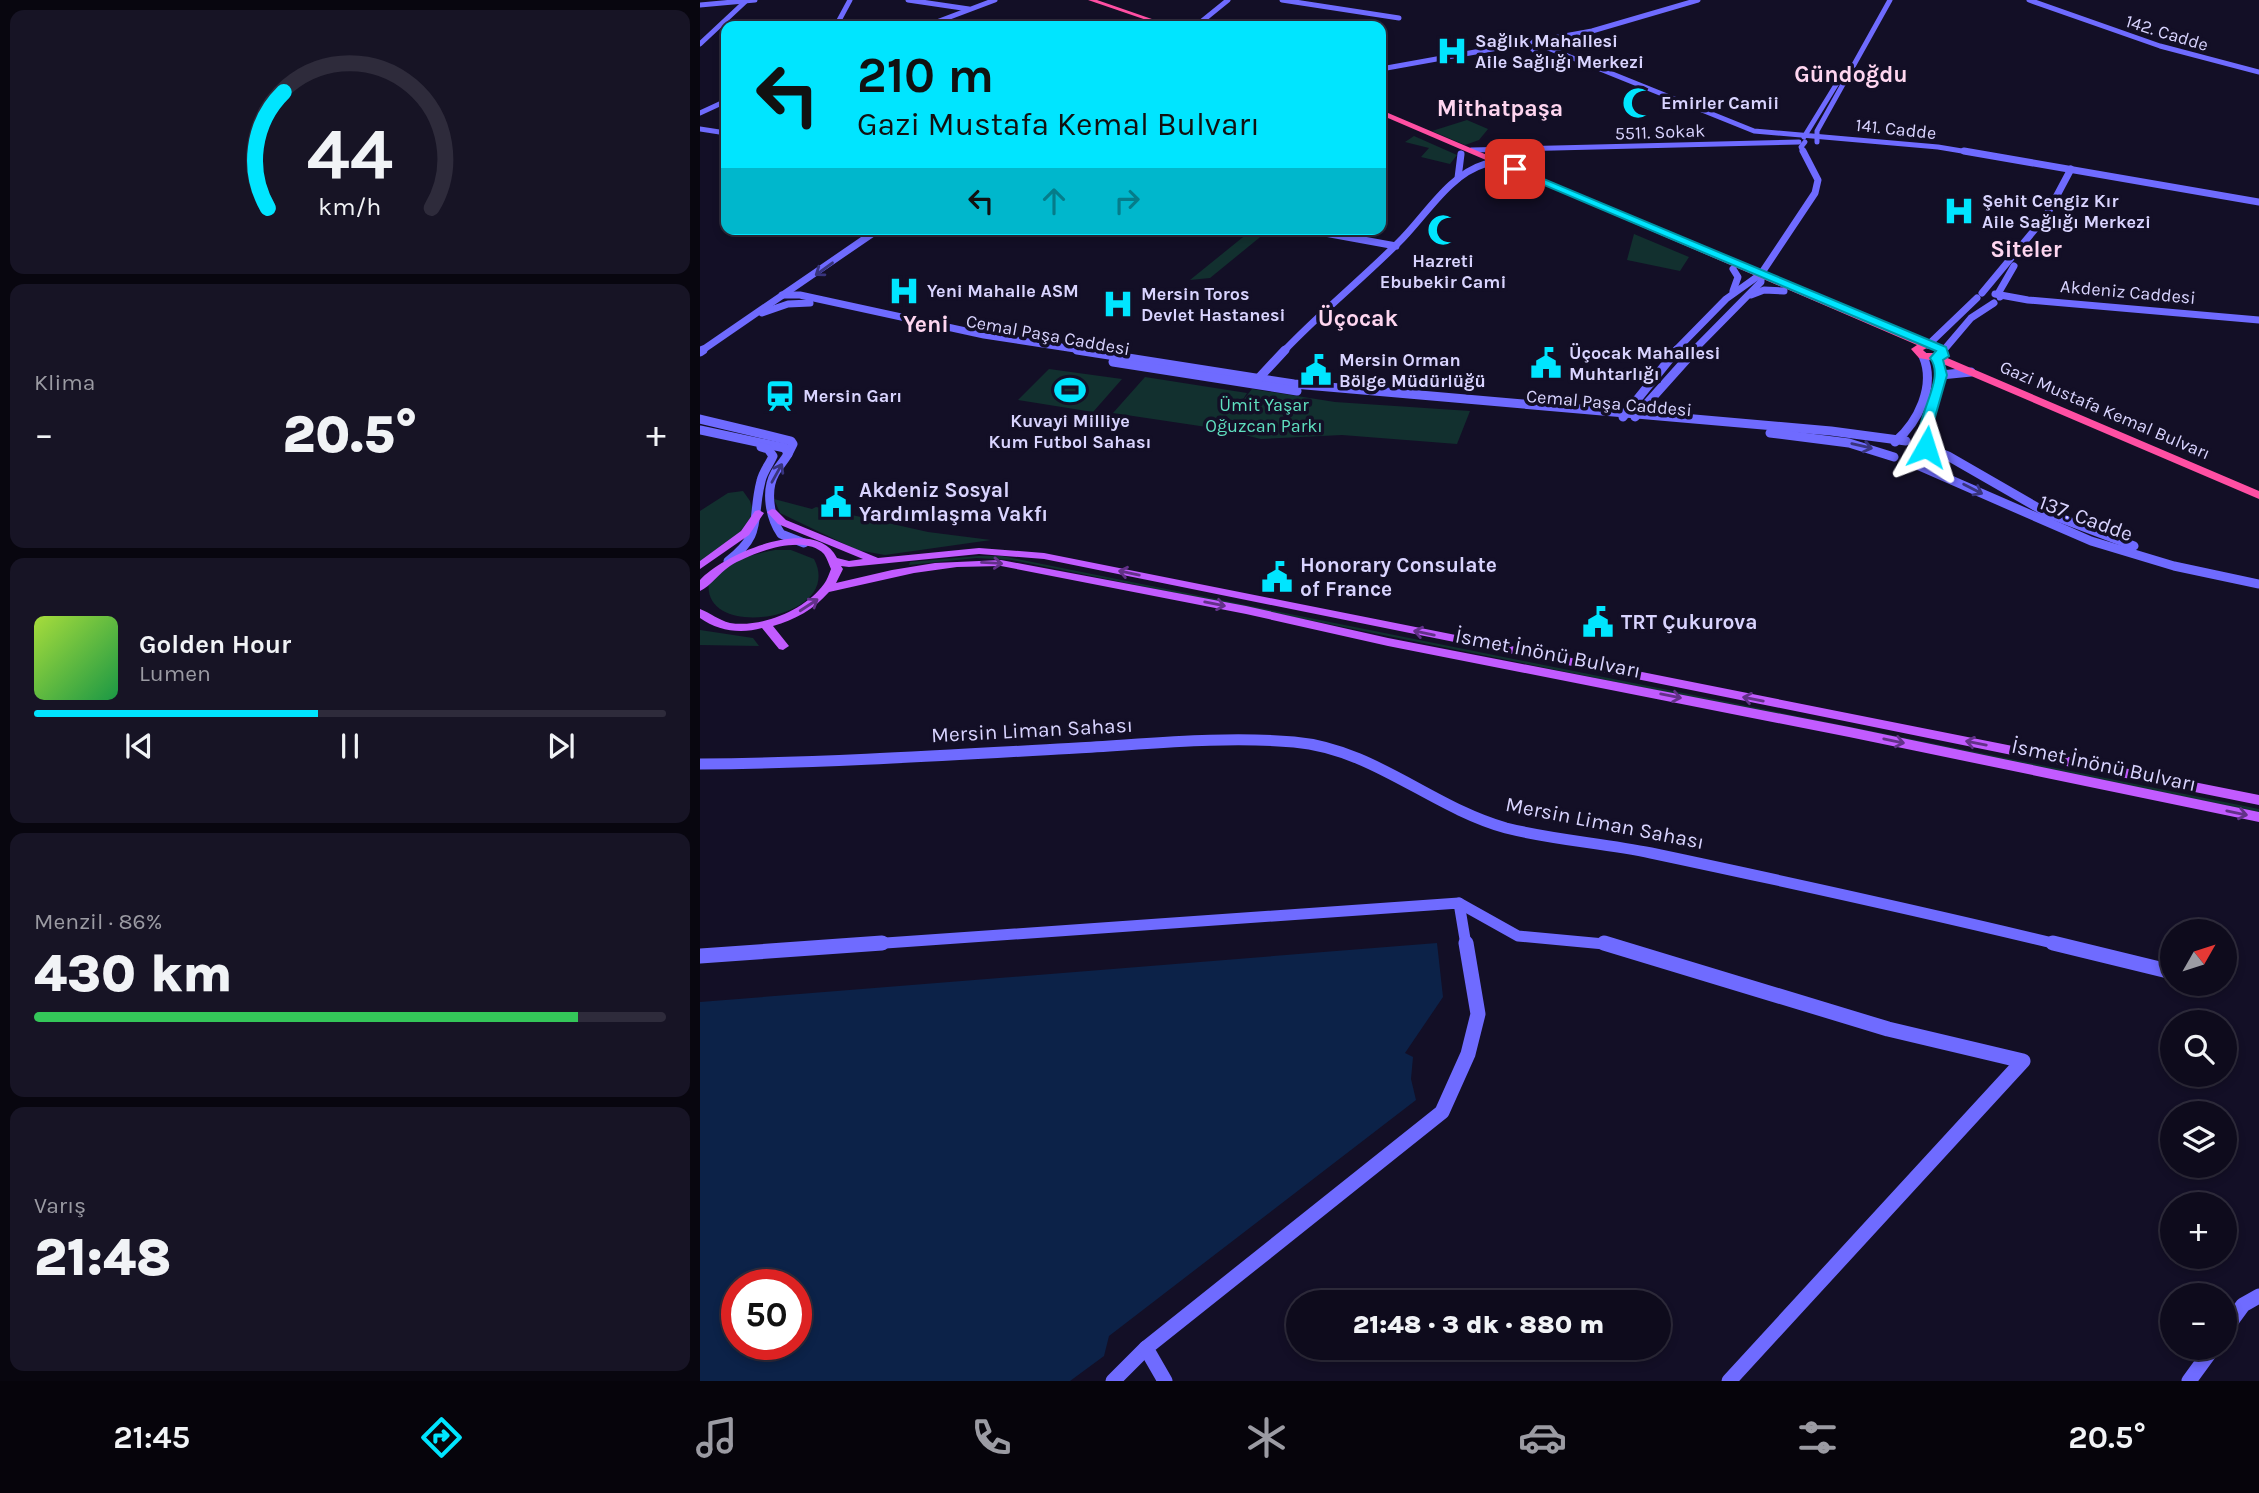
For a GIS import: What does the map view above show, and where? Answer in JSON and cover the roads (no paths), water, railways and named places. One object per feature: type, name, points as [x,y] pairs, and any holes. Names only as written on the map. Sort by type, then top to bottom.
[{"type":"highway","points":[[1091,0],[1159,21]]},
{"type":"highway","points":[[1106,0],[1161,21]]},
{"type":"highway","points":[[1386,113],[1466,152]]},
{"type":"highway","points":[[1386,120],[1940,355]]},
{"type":"highway","points":[[1489,162],[1923,349]]},
{"type":"highway","name":"Gazi Mustafa Kemal Bulvarı","points":[[1940,355],[1971,372],[2259,495]]},
{"type":"highway","name":"Gazi Mustafa Kemal Bulvarı","points":[[1940,355],[2259,488]]},
{"type":"main road","points":[[772,512],[793,527],[855,554],[880,561]]},
{"type":"main road","points":[[700,566],[745,533],[759,513]]},
{"type":"main road","points":[[700,587],[705,575],[728,561],[776,544],[807,544],[820,547],[835,561],[834,579],[828,589],[806,608],[765,624],[730,626],[702,616]]},
{"type":"main road","name":"İsmet İnönü Bulvarı","points":[[835,561],[849,564],[979,551],[1044,556],[2259,800]]},
{"type":"main road","name":"İsmet İnönü Bulvarı","points":[[828,589],[894,571],[974,562],[1001,563],[1233,607],[1388,642],[1809,724],[2259,817]]},
{"type":"main road","points":[[765,624],[783,646]]},
{"type":"street","points":[[725,21],[747,0]]},
{"type":"street","points":[[700,5],[755,0]]},
{"type":"street","points":[[839,21],[850,0]]},
{"type":"street","points":[[908,0],[969,9],[988,0]]},
{"type":"street","points":[[939,21],[995,0]]},
{"type":"street","points":[[1202,21],[1228,0]]},
{"type":"street","points":[[1282,0],[1399,18]]},
{"type":"street","points":[[1386,68],[1592,31],[1698,0]]},
{"type":"street","points":[[1817,140],[1821,123],[1871,31],[1884,0]]},
{"type":"street","points":[[1804,142],[1890,0]]},
{"type":"street","name":"142. Cadde","points":[[2029,0],[2160,46],[2259,72]]},
{"type":"street","points":[[700,44],[721,24]]},
{"type":"street","points":[[1526,43],[1538,54],[1570,67]]},
{"type":"street","points":[[1543,47],[1742,128],[1804,142]]},
{"type":"street","points":[[1611,82],[1760,140],[1804,142]]},
{"type":"street","points":[[700,113],[721,103]]},
{"type":"street","points":[[700,127],[721,131]]},
{"type":"street","name":"5511. Sokak","points":[[1466,152],[1760,140],[1804,142]]},
{"type":"street","name":"141. Cadde","points":[[1804,142],[1817,140],[1927,146],[2259,205]]},
{"type":"street","points":[[1635,417],[1712,329],[1746,297],[1815,193],[1818,180],[1804,142]]},
{"type":"street","points":[[1256,382],[1301,333],[1398,244],[1458,178],[1500,154],[1516,150]]},
{"type":"street","points":[[1458,178],[1466,152]]},
{"type":"street","points":[[1894,457],[1888,450],[1900,441],[1907,431],[1929,377],[1923,349],[1999,276],[2050,207],[2071,171]]},
{"type":"street","points":[[1910,462],[1922,461],[1924,431],[1941,375],[1940,355],[1957,329],[1997,298],[2024,250],[2080,173]]},
{"type":"street","points":[[700,352],[870,235]]},
{"type":"street","points":[[1341,235],[1398,244]]},
{"type":"street","points":[[1356,235],[1398,244]]},
{"type":"street","points":[[1733,269],[1738,277],[1733,292]]},
{"type":"street","points":[[1623,417],[1733,292],[1759,278]]},
{"type":"street","points":[[1746,297],[1764,290],[1784,291]]},
{"type":"street","name":"Cemal Paşa Caddesi","points":[[784,296],[800,295],[984,335],[1256,382],[1603,412],[1623,417]]},
{"type":"street","name":"Akdeniz Caddesi","points":[[1980,295],[2028,303],[2259,322]]},
{"type":"street","points":[[700,358],[784,296]]},
{"type":"street","name":"Cemal Paşa Caddesi","points":[[784,296],[977,340],[1256,382],[1623,417],[1668,417],[1900,441],[1924,448]]},
{"type":"street","points":[[762,313],[788,304],[810,303]]},
{"type":"street","points":[[1704,323],[1712,329]]},
{"type":"street","points":[[1941,375],[1971,372]]},
{"type":"street","points":[[1654,394],[1659,407],[1668,417]]},
{"type":"street","points":[[1603,412],[1638,398]]},
{"type":"street","name":"Cemal Paşa Caddesi","points":[[1635,417],[1828,439],[1870,447],[1910,462]]},
{"type":"street","points":[[700,419],[791,441],[788,454],[771,481],[772,512],[781,534],[807,544]]},
{"type":"street","points":[[700,432],[778,446],[785,448],[788,454]]},
{"type":"street","points":[[700,432],[773,452],[772,460],[760,483],[759,513],[752,538],[740,553],[728,561]]},
{"type":"street","name":"137. Cadde","points":[[1924,448],[1947,456],[2047,513],[2105,537],[2176,559],[2259,577]]},
{"type":"street","name":"137. Cadde","points":[[1910,462],[1946,476],[2040,521],[2092,541],[2177,566],[2259,584]]},
{"type":"street","name":"Mersin Liman Sahası","points":[[700,764],[794,763],[1209,741],[1294,742],[1339,749],[1371,762],[1450,808],[1507,828],[1630,849],[1891,904],[2160,969]]},
{"type":"street","points":[[1112,1381],[1146,1348],[1442,1112],[1468,1054],[1478,1014],[1459,903]]},
{"type":"street","points":[[700,956],[1459,903],[1518,936],[1612,944],[1888,1029],[2023,1060],[1729,1381]]},
{"type":"street","points":[[2237,1313],[2243,1305],[2259,1296]]},
{"type":"street","points":[[1146,1348],[1165,1381]]},
{"type":"street","points":[[2189,1381],[2204,1360]]},
{"type":"water","points":[[1437,943],[1443,997],[1405,1053],[1413,1057],[1411,1079],[1416,1100],[1109,1336],[1104,1356],[1070,1381],[700,1381],[700,1002]]},
{"type":"place","name":"Sağlık Mahallesi Aile Sağlığı Merkezi","points":[[1452,51]]},
{"type":"place","name":"Emirler Camii","points":[[1638,103]]},
{"type":"place","name":"Şehit Cengiz Kır Aile Sağlığı Merkezi","points":[[1959,211]]},
{"type":"place","name":"Hazreti Ebubekir Cami","points":[[1443,230]]},
{"type":"place","name":"Yeni Mahalle ASM","points":[[904,291]]},
{"type":"place","name":"Mersin Toros Devlet Hastanesi","points":[[1118,304]]},
{"type":"place","name":"Üçocak Mahallesi Muhtarlığı","points":[[1546,363]]},
{"type":"place","name":"Mersin Orman Bölge Müdürlüğü","points":[[1316,370]]},
{"type":"place","name":"Kuvayi Milliye Kum Futbol Sahası","points":[[1070,390]]},
{"type":"place","name":"Mersin Garı","points":[[780,396]]},
{"type":"place","name":"Akdeniz Sosyal Yardımlaşma Vakfı","points":[[836,502]]},
{"type":"place","name":"Honorary Consulate of France","points":[[1277,577]]},
{"type":"place","name":"TRT Çukurova","points":[[1598,622]]},
{"type":"district","name":"Gündoğdu","points":[[1851,74]]},
{"type":"district","name":"Mithatpaşa","points":[[1500,108]]},
{"type":"district","name":"Siteler","points":[[2026,249]]},
{"type":"district","name":"Üçocak","points":[[1358,318]]},
{"type":"district","name":"Yeni","points":[[926,324]]},
{"type":"park label","name":"Ümit Yaşar Oğuzcan Parkı","points":[[1264,415]]}]
